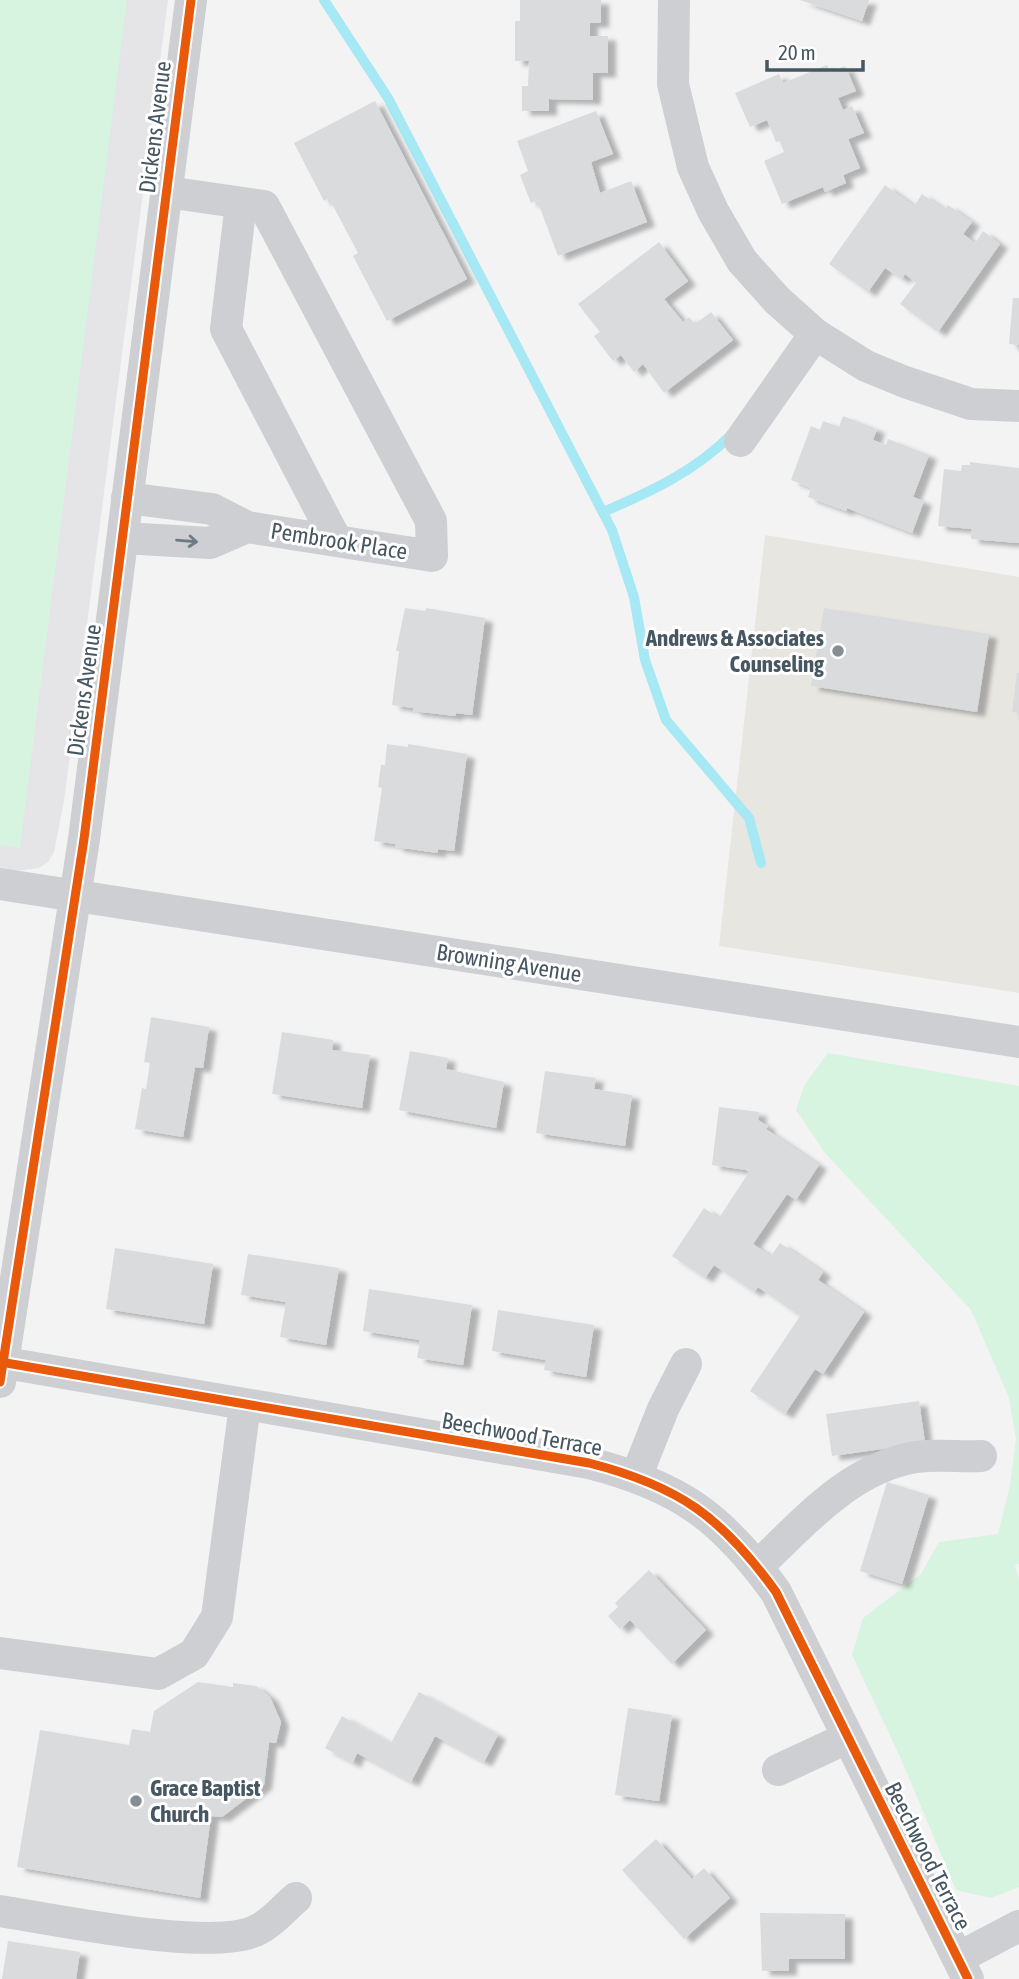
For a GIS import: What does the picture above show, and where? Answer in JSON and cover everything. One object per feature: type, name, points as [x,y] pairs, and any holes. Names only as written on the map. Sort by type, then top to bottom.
[{"type":"street","name":"Dickens Avenue","points":[[1,1369],[76,895],[191,0]]},
{"type":"street","points":[[674,0],[673,83],[693,167],[713,211],[742,261],[777,300],[815,334],[866,366],[971,404],[1019,407]]},
{"type":"street","points":[[167,192],[241,203],[226,329],[336,540]]},
{"type":"street","name":"Pembrook Place","points":[[127,498],[212,509],[247,527],[432,556],[431,521],[264,206],[241,203]]},
{"type":"street","points":[[740,441],[815,334]]},
{"type":"street","name":"Pembrook Place","points":[[123,538],[210,543],[247,527]]},
{"type":"street","name":"Browning Avenue","points":[[0,884],[1019,1042]]},
{"type":"street","points":[[636,1477],[663,1409],[686,1364]]},
{"type":"street","name":"Beechwood Terrace","points":[[1,1369],[245,1405],[589,1464],[636,1477],[680,1496],[712,1517],[758,1566],[776,1592],[963,1969]]},
{"type":"street","points":[[0,1653],[158,1674],[194,1654],[217,1617],[245,1405]]},
{"type":"street","points":[[758,1566],[833,1497],[857,1478],[881,1466],[918,1457],[981,1457]]},
{"type":"street","points":[[778,1770],[847,1738]]},
{"type":"street","points":[[0,1911],[152,1934],[226,1939],[258,1930],[296,1898]]},
{"type":"street","points":[[963,1969],[1019,1926]]},
{"type":"shaded area","points":[[0,0],[168,0],[64,801],[54,852],[48,862],[39,868],[16,871],[0,868]]},
{"type":"shaded area","points":[[765,535],[1019,577],[1019,993],[719,946]]},
{"type":"green space","points":[[0,0],[127,0],[20,848],[0,845]]},
{"type":"green space","points":[[828,1053],[1019,1086],[1019,1564],[1015,1565],[1019,1580],[1019,1887],[991,1898],[956,1890],[901,1759],[852,1655],[863,1618],[921,1574],[939,1542],[998,1534],[1010,1485],[1016,1439],[1009,1398],[971,1310],[825,1153],[796,1110],[805,1084]]},
{"type":"building","points":[[520,0],[601,0],[601,23],[590,23],[590,36],[608,36],[608,73],[593,73],[593,100],[549,99],[549,111],[522,111],[522,86],[528,86],[529,61],[515,61],[515,21],[520,21]]},
{"type":"building","points":[[800,0],[869,0],[862,21]]},
{"type":"building","points":[[827,65],[830,72],[845,66],[856,91],[838,98],[843,110],[852,106],[864,133],[848,139],[860,168],[843,175],[846,183],[825,192],[823,187],[782,204],[764,161],[784,152],[780,141],[776,142],[767,120],[750,127],[735,93],[779,74],[783,83]]},
{"type":"building","points":[[375,101],[467,279],[387,321],[353,256],[358,253],[329,198],[324,201],[294,143]]},
{"type":"building","points":[[596,111],[613,154],[591,162],[600,193],[631,181],[647,222],[558,256],[537,200],[531,203],[520,175],[528,171],[517,141]]},
{"type":"building","points":[[885,185],[914,206],[922,194],[945,210],[948,205],[972,222],[963,234],[975,243],[983,231],[1000,244],[938,332],[900,304],[916,283],[905,274],[902,279],[885,268],[868,292],[829,264]]},
{"type":"building","points":[[659,242],[688,281],[664,299],[683,322],[689,317],[695,324],[711,312],[733,340],[664,393],[643,364],[634,372],[621,355],[613,361],[594,336],[600,332],[578,304]]},
{"type":"building","points":[[1013,298],[1019,298],[1019,345],[1009,344]]},
{"type":"building","points":[[843,416],[877,429],[873,440],[886,445],[888,439],[929,455],[913,497],[924,501],[912,533],[847,508],[846,511],[808,497],[811,488],[791,480],[811,426],[820,430],[823,421],[839,427]]},
{"type":"building","points":[[970,462],[1019,468],[1019,543],[971,539],[972,529],[938,526],[944,469],[961,471],[962,465],[970,465]]},
{"type":"building","points":[[405,608],[425,611],[426,608],[485,618],[472,715],[456,713],[455,716],[413,711],[413,708],[392,705],[399,651],[396,651]]},
{"type":"building","points":[[824,608],[989,634],[977,712],[811,686]]},
{"type":"building","points":[[1019,673],[1019,713],[1012,712]]},
{"type":"building","points":[[387,744],[408,747],[408,744],[467,754],[454,851],[438,849],[438,853],[374,841],[382,788],[378,787],[381,765],[385,765]]},
{"type":"building","points":[[151,1017],[209,1027],[203,1068],[195,1067],[183,1137],[135,1129],[142,1088],[146,1089],[150,1063],[144,1062]]},
{"type":"building","points":[[282,1032],[333,1040],[332,1050],[370,1055],[362,1108],[272,1094]]},
{"type":"building","points":[[410,1051],[448,1058],[446,1069],[504,1082],[496,1128],[399,1110]]},
{"type":"building","points":[[545,1071],[596,1078],[594,1089],[632,1095],[625,1146],[536,1133]]},
{"type":"building","points":[[719,1107],[759,1112],[758,1120],[768,1126],[766,1129],[819,1165],[796,1200],[787,1194],[753,1244],[771,1256],[780,1243],[823,1272],[818,1280],[864,1312],[823,1374],[815,1369],[785,1414],[750,1391],[800,1316],[758,1287],[754,1292],[714,1265],[705,1278],[672,1256],[704,1208],[719,1218],[749,1172],[712,1165]]},
{"type":"building","points":[[115,1248],[213,1264],[204,1324],[106,1309]]},
{"type":"building","points":[[248,1254],[339,1268],[326,1345],[280,1337],[286,1302],[241,1295]]},
{"type":"building","points":[[369,1289],[472,1305],[463,1365],[417,1358],[420,1340],[363,1331]]},
{"type":"building","points":[[498,1310],[594,1325],[586,1377],[544,1370],[546,1360],[492,1351]]},
{"type":"building","points":[[919,1401],[925,1443],[832,1456],[826,1414]]},
{"type":"building","points":[[887,1482],[929,1495],[902,1584],[860,1571]]},
{"type":"building","points":[[649,1570],[706,1630],[672,1664],[630,1620],[620,1629],[608,1616],[618,1607],[615,1603]]},
{"type":"building","name":"Grace Baptist Church","points":[[198,1682],[233,1687],[233,1683],[256,1686],[270,1697],[281,1722],[276,1743],[269,1742],[264,1785],[222,1817],[211,1816],[200,1898],[17,1867],[40,1730],[129,1745],[132,1729],[150,1732],[154,1711]]},
{"type":"building","points":[[419,1692],[498,1735],[484,1762],[435,1736],[411,1782],[357,1753],[353,1763],[325,1748],[342,1716],[391,1743]]},
{"type":"building","points":[[628,1708],[672,1715],[659,1801],[615,1795]]},
{"type":"building","points":[[656,1839],[692,1879],[704,1868],[730,1898],[684,1939],[622,1870]]},
{"type":"building","points":[[760,1913],[845,1914],[845,1959],[789,1959],[789,1971],[762,1971]]},
{"type":"building","points":[[8,1941],[80,1952],[76,1979],[2,1979]]},
{"type":"waterway","points":[[324,0],[388,98],[612,530],[634,597],[645,660],[666,720],[749,818],[761,863]]},
{"type":"waterway","points":[[603,512],[654,489],[687,470],[731,435]]},
{"type":"cycle path","points":[[0,1382],[84,839],[191,0]]},
{"type":"cycle path","points":[[0,1362],[589,1463],[649,1482],[696,1508],[737,1543],[776,1592],[968,1979]]},
{"type":"place","name":"Andrews & Associates Counseling","points":[[838,651]]},
{"type":"place","name":"Grace Baptist Church","points":[[136,1801]]}]
